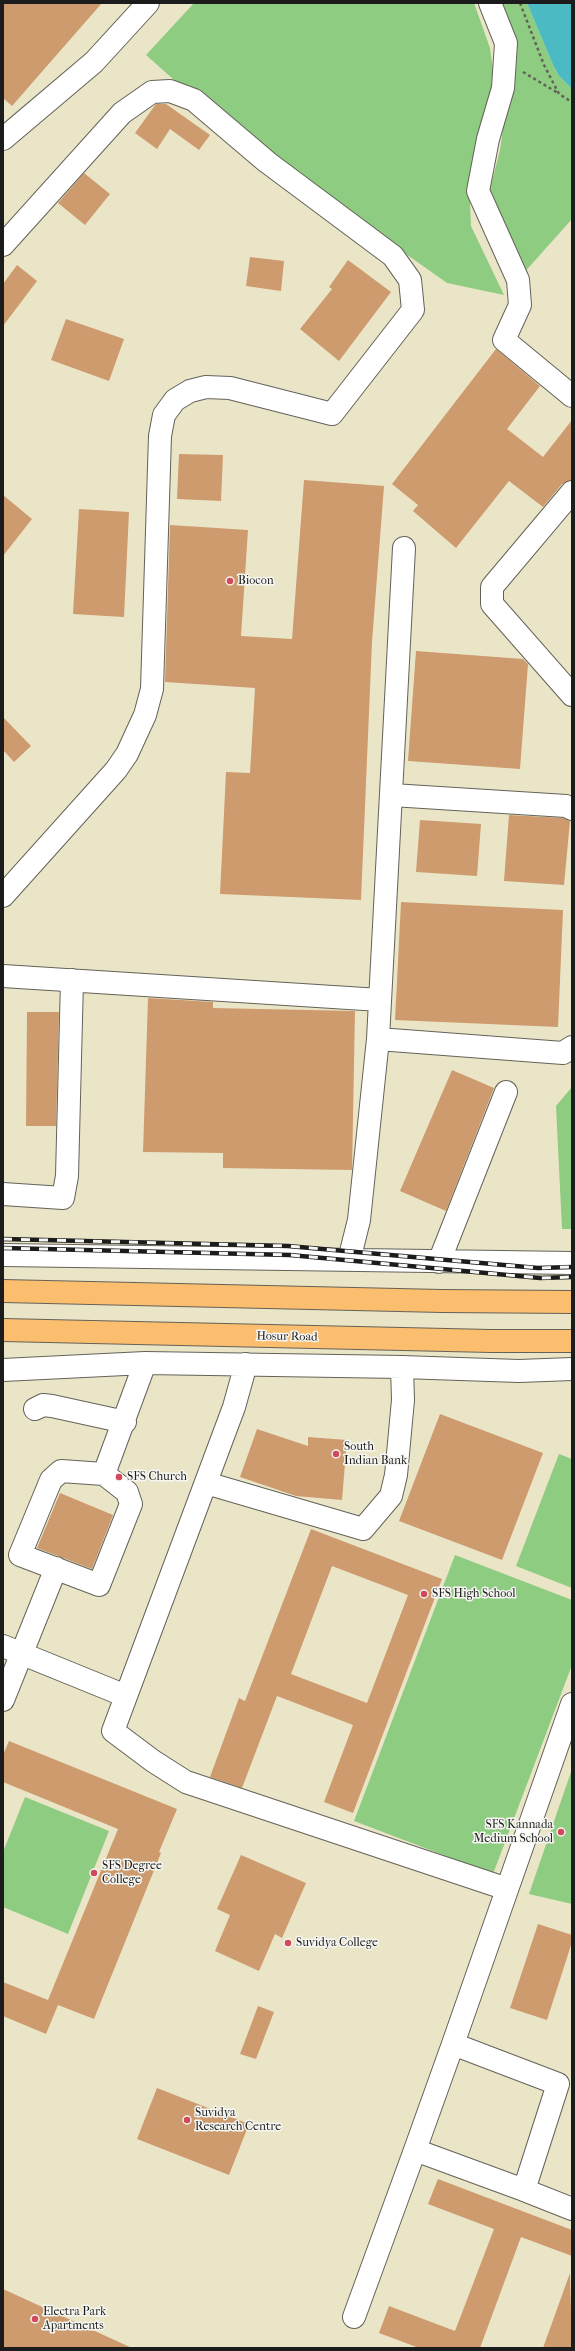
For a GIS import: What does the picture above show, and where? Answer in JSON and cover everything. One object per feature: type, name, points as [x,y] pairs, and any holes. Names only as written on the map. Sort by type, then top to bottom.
[{"type":"highway","points":[[3,1291],[426,1301],[572,1302]]},
{"type":"highway","name":"Hosur Road","points":[[3,1330],[483,1341],[572,1341]]},
{"type":"street","points":[[3,139],[94,62],[148,3]]},
{"type":"street","points":[[490,3],[506,43],[505,61],[503,88],[488,139],[478,192],[518,280],[520,304],[504,340],[572,396]]},
{"type":"street","points":[[3,245],[122,113],[152,92],[170,91],[194,100],[267,162],[393,256],[410,280],[413,310],[332,414],[230,388],[206,387],[190,391],[175,400],[164,416],[160,436],[152,689],[145,715],[127,754],[116,770],[3,896]]},
{"type":"street","points":[[572,492],[492,586],[492,604],[572,695]]},
{"type":"street","points":[[349,1260],[359,1220],[378,1040],[404,548]]},
{"type":"street","points":[[392,795],[566,806],[572,809]]},
{"type":"street","points":[[3,976],[380,1000]]},
{"type":"street","points":[[3,1194],[63,1198],[67,1176],[72,980]]},
{"type":"street","points":[[378,1040],[563,1053],[572,1047]]},
{"type":"street","points":[[439,1262],[506,1092]]},
{"type":"street","points":[[3,1255],[572,1263]]},
{"type":"street","points":[[104,1474],[125,1422],[145,1363]]},
{"type":"street","points":[[3,1370],[145,1363],[402,1367],[518,1371],[572,1370]]},
{"type":"street","points":[[246,1364],[234,1408],[113,1731],[153,1761],[186,1782],[507,1889]]},
{"type":"street","points":[[206,1483],[363,1529],[391,1496],[396,1475],[403,1400],[402,1367]]},
{"type":"street","points":[[35,1409],[43,1405],[52,1406],[125,1422]]},
{"type":"street","points":[[61,1471],[104,1474],[128,1492],[131,1504],[99,1585],[20,1555],[51,1480],[61,1471]]},
{"type":"street","points":[[3,1700],[12,1650],[56,1568]]},
{"type":"street","points":[[12,1650],[126,1696]]},
{"type":"street","points":[[354,2317],[453,2044],[572,1704]]},
{"type":"street","points":[[453,2044],[558,2084],[524,2190]]},
{"type":"street","points":[[415,2150],[572,2209]]},
{"type":"path","points":[[520,3],[544,65],[559,94]]},
{"type":"path","points":[[505,61],[572,102]]},
{"type":"green space","points":[[194,3],[474,3],[490,48],[496,91],[469,180],[471,226],[504,295],[447,283],[229,129],[146,55]]},
{"type":"green space","points":[[499,3],[527,3],[553,65],[559,76],[572,89],[572,219],[522,275],[487,201],[500,150],[513,57]]},
{"type":"green space","points":[[572,1087],[572,1229],[562,1229],[556,1106]]},
{"type":"green space","points":[[559,1454],[572,1459],[572,1588],[516,1566]]},
{"type":"green space","points":[[455,1555],[572,1600],[572,1665],[493,1874],[354,1821]]},
{"type":"green space","name":"SFS Kannada Medium School","points":[[572,1769],[572,1904],[529,1894]]},
{"type":"green space","points":[[25,1797],[109,1831],[68,1934],[3,1907],[3,1852]]},
{"type":"water","points":[[527,3],[572,3],[572,89],[559,76],[553,65]]},
{"type":"building","points":[[3,3],[102,3],[12,106],[3,98]]},
{"type":"building","points":[[156,104],[166,104],[210,135],[199,150],[170,129],[157,149],[135,133]]},
{"type":"building","points":[[84,173],[110,194],[85,225],[58,203]]},
{"type":"building","points":[[250,257],[284,261],[281,291],[246,286]]},
{"type":"building","points":[[348,260],[391,292],[339,361],[300,329],[332,289],[329,287]]},
{"type":"building","points":[[17,265],[37,281],[3,326],[3,284]]},
{"type":"building","points":[[66,319],[124,339],[109,381],[51,360]]},
{"type":"building","points":[[496,349],[540,386],[507,429],[543,457],[572,420],[572,480],[562,484],[543,507],[509,481],[456,548],[413,511],[418,505],[392,484]]},
{"type":"building","points":[[179,454],[223,455],[221,501],[177,499]]},
{"type":"building","points":[[304,480],[384,486],[372,642],[361,900],[220,894],[226,772],[250,773],[255,688],[165,682],[170,525],[248,530],[241,636],[292,639]]},
{"type":"building","points":[[3,495],[32,519],[3,556]]},
{"type":"building","points":[[79,509],[129,512],[124,617],[73,614]]},
{"type":"building","points":[[416,651],[523,659],[528,664],[520,769],[408,761]]},
{"type":"building","points":[[3,717],[31,746],[14,762],[3,750]]},
{"type":"building","points":[[509,815],[563,818],[570,821],[564,885],[504,881]]},
{"type":"building","points":[[420,820],[481,824],[477,876],[416,872]]},
{"type":"building","points":[[401,902],[563,910],[558,1027],[395,1020]]},
{"type":"building","points":[[148,998],[213,1002],[213,1008],[355,1011],[352,1170],[223,1168],[223,1153],[143,1152]]},
{"type":"building","points":[[27,1012],[59,1012],[56,1126],[26,1126]]},
{"type":"building","points":[[452,1070],[494,1088],[446,1211],[400,1191]]},
{"type":"building","points":[[440,1414],[543,1453],[502,1560],[399,1521]]},
{"type":"building","points":[[257,1429],[308,1446],[308,1437],[347,1440],[342,1500],[296,1496],[240,1477]]},
{"type":"building","points":[[60,1493],[113,1515],[92,1569],[37,1548]]},
{"type":"building","points":[[311,1529],[442,1579],[353,1813],[324,1802],[353,1725],[277,1696],[242,1788],[210,1777],[239,1698],[245,1701]],"holes":[[[332,1566],[408,1595],[367,1703],[291,1674]]]},
{"type":"building","points":[[9,1741],[177,1809],[159,1852],[161,1853],[94,2019],[58,2005],[46,2034],[3,2016],[3,1982],[48,2000],[118,1829],[3,1782],[3,1755]]},
{"type":"building","points":[[241,1855],[306,1883],[282,1938],[275,1934],[259,1971],[215,1951],[230,1915],[217,1909]]},
{"type":"building","points":[[538,1924],[572,1935],[572,1942],[547,2020],[510,2008]]},
{"type":"building","points":[[258,2006],[274,2012],[256,2059],[240,2054]]},
{"type":"building","points":[[157,2088],[249,2124],[229,2175],[137,2139]]},
{"type":"building","points":[[438,2179],[572,2230],[572,2256],[521,2237],[480,2348],[419,2348],[379,2333],[389,2306],[455,2331],[494,2229],[428,2204]]},
{"type":"building","points":[[570,2273],[572,2348],[543,2348]]},
{"type":"building","name":"Electra Park Apartments","points":[[3,2289],[132,2348],[3,2348]]},
{"type":"railway","points":[[3,1239],[288,1246],[538,1268],[572,1267]]},
{"type":"railway","points":[[3,1248],[290,1255],[540,1278],[572,1277]]},
{"type":"place","name":"Biocon","points":[[230,581]]},
{"type":"place","name":"South Indian Bank","points":[[336,1454]]},
{"type":"place","name":"SFS Church","points":[[119,1477]]},
{"type":"place","name":"SFS High School","points":[[424,1594]]},
{"type":"place","name":"SFS Kannada Medium School","points":[[561,1832]]},
{"type":"place","name":"SFS Degree College","points":[[94,1873]]},
{"type":"place","name":"Suvidya College","points":[[288,1943]]},
{"type":"place","name":"Suvidya Research Centre","points":[[187,2120]]},
{"type":"place","name":"Electra Park Apartments","points":[[35,2319]]}]
